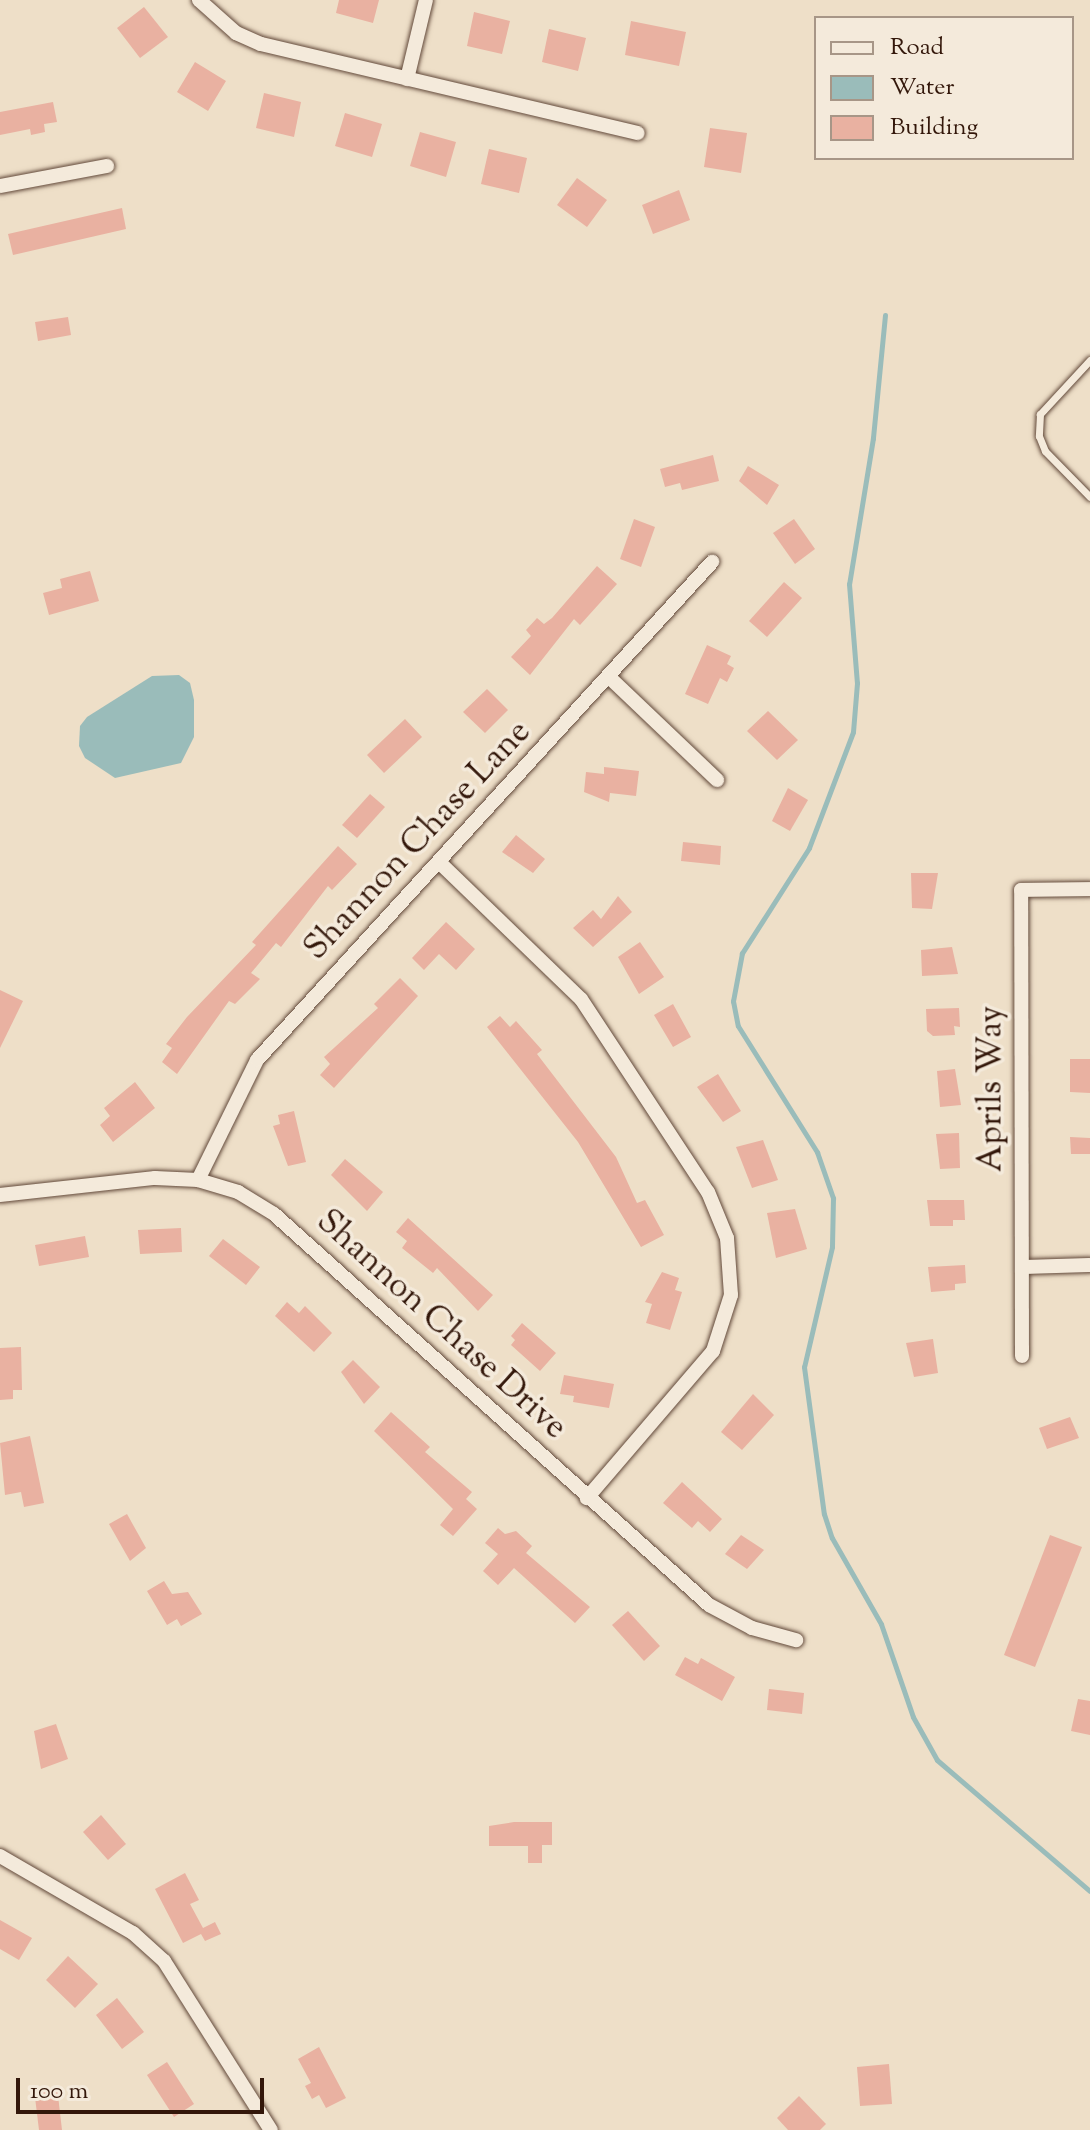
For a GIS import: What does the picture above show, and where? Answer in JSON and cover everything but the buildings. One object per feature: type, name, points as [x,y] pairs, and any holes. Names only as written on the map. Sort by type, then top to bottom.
[{"type":"street","points":[[199,0],[236,33],[261,44],[638,133]]},
{"type":"street","points":[[407,79],[426,0]]},
{"type":"street","points":[[0,186],[107,166]]},
{"type":"street","name":"Shannon Chase Lane","points":[[198,1180],[257,1060],[610,678],[712,562]]},
{"type":"street","points":[[610,678],[717,780]]},
{"type":"street","points":[[439,862],[581,999],[708,1192],[727,1238],[731,1295],[713,1351],[587,1498]]},
{"type":"street","name":"Aprils Way","points":[[1022,1356],[1021,890],[1090,889]]},
{"type":"street","name":"Shannon Chase Drive","points":[[0,1195],[155,1178],[198,1180],[238,1192],[274,1214],[709,1605],[752,1628],[796,1640]]},
{"type":"street","points":[[1023,1267],[1090,1265]]},
{"type":"street","points":[[0,1856],[133,1933],[164,1961],[271,2130]]},
{"type":"lane","points":[[1090,360],[1040,414],[1039,436],[1045,451],[1090,497]]},
{"type":"water","points":[[179,675],[190,683],[194,700],[194,737],[181,763],[115,778],[85,758],[79,746],[80,726],[87,717],[152,676]]},
{"type":"waterway","points":[[885,315],[873,438],[849,584],[857,683],[853,732],[809,848],[742,953],[733,1001],[738,1026],[817,1152],[833,1198],[832,1247],[804,1367],[824,1514],[832,1538],[881,1624],[913,1717],[937,1760],[1090,1891]]}]
